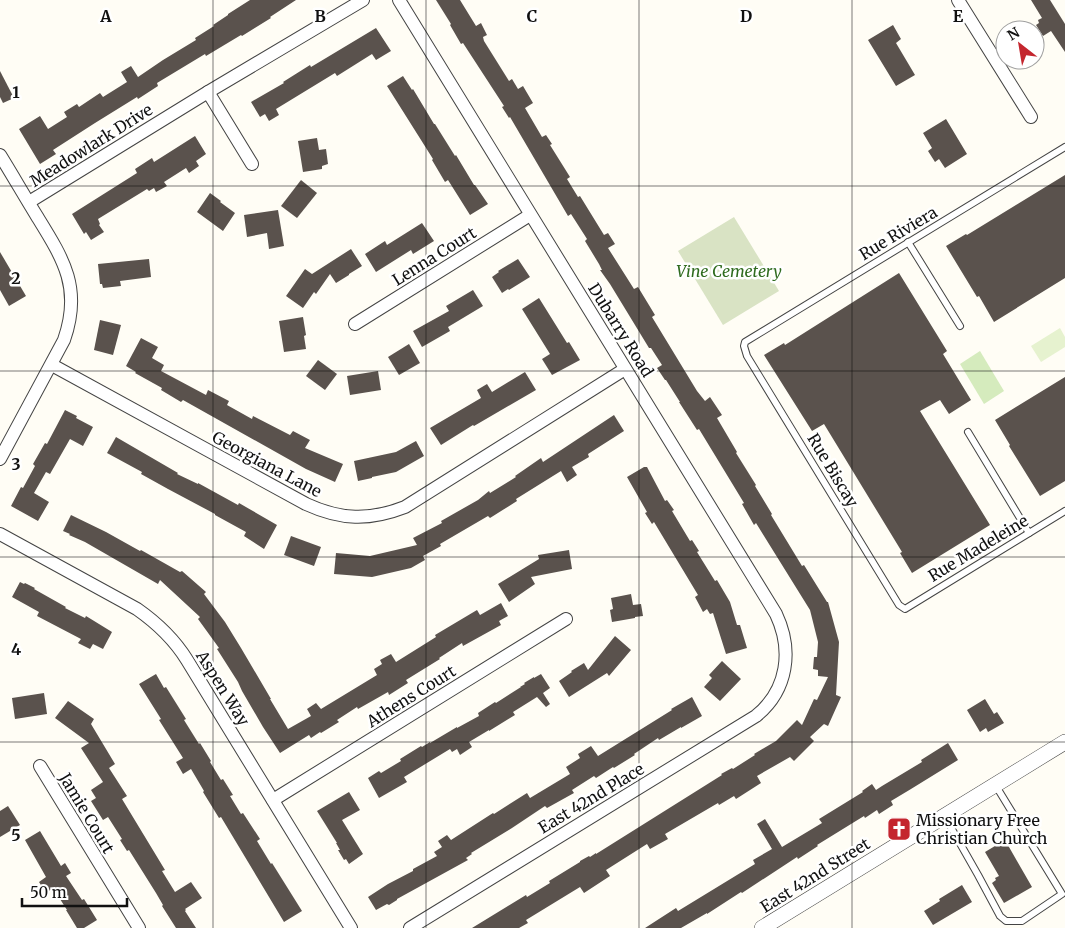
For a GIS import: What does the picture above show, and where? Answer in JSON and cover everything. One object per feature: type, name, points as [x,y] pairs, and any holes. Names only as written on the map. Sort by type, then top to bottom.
[{"type":"street","name":"Meadowlark Drive","points":[[0,459],[52,365],[64,340],[70,321],[72,302],[67,270],[29,202],[363,0]]},
{"type":"street","name":"Dubarry Road","points":[[399,0],[776,614],[781,625],[786,649],[786,662],[780,686]]},
{"type":"street","points":[[958,0],[1031,117]]},
{"type":"street","points":[[208,92],[252,164]]},
{"type":"street","points":[[0,155],[29,202]]},
{"type":"street","name":"Lenna Court","points":[[356,324],[530,214]]},
{"type":"street","name":"Georgiana Lane","points":[[52,365],[306,504],[324,512],[349,517],[380,516],[405,507],[626,369]]},
{"type":"street","name":"Aspen Way","points":[[0,534],[137,608],[168,634],[187,660],[351,928]]},
{"type":"street","name":"Athens Court","points":[[273,800],[566,619]]},
{"type":"street","name":"East 42nd Place","points":[[410,928],[756,716],[770,702],[780,686]]},
{"type":"street","name":"East 42nd Street","points":[[762,928],[1065,742]]},
{"type":"street","name":"Jamie Court","points":[[40,766],[139,928]]},
{"type":"lane","name":"Rue Riviera","points":[[745,342],[1065,147]]},
{"type":"lane","points":[[908,242],[960,326]]},
{"type":"lane","name":"Rue Biscay","points":[[745,342],[744,346],[747,356],[899,605],[905,609]]},
{"type":"lane","points":[[968,432],[1029,533]]},
{"type":"lane","name":"Rue Madeleine","points":[[905,609],[1065,511]]},
{"type":"lane","points":[[944,816],[1000,916],[1006,921],[1022,921],[1062,894],[995,785]]},
{"type":"green space","name":"Vine Cemetery","points":[[734,217],[779,291],[723,325],[678,251]]},
{"type":"green space","points":[[1060,328],[1065,337],[1065,347],[1041,362],[1031,346]]},
{"type":"green space","points":[[980,351],[1004,391],[984,404],[960,364]]},
{"type":"building","points":[[250,0],[296,0],[242,36],[206,56],[205,54],[157,83],[158,86],[138,99],[137,97],[53,150],[56,154],[40,164],[19,129],[40,116],[48,129],[67,117],[64,112],[77,104],[79,107],[100,93],[103,97],[127,82],[121,72],[131,66],[138,77],[196,40],[195,38]]},
{"type":"building","points":[[436,0],[460,0],[476,26],[481,23],[487,35],[483,37],[484,41],[509,81],[512,79],[518,89],[523,86],[533,103],[525,108],[542,137],[546,135],[552,144],[550,145],[570,177],[567,179],[578,197],[580,196],[604,235],[608,233],[615,244],[608,248],[634,289],[638,287],[655,315],[652,317],[697,391],[705,401],[710,397],[722,415],[717,418],[771,515],[802,566],[804,565],[828,602],[839,642],[836,695],[841,697],[828,726],[824,724],[810,737],[814,741],[794,761],[790,757],[757,776],[761,783],[736,799],[734,796],[719,805],[718,803],[665,834],[668,839],[650,849],[647,844],[606,870],[610,876],[584,893],[580,887],[526,920],[528,923],[519,928],[472,928],[526,895],[527,897],[550,883],[549,881],[580,861],[596,854],[721,774],[755,755],[776,741],[797,720],[802,725],[814,699],[817,700],[828,677],[818,676],[818,670],[813,669],[814,657],[817,657],[818,642],[810,610],[756,523],[754,525],[742,504],[744,503],[699,429],[697,430],[657,368],[662,365],[651,348],[649,348],[600,270],[602,270],[585,241],[587,239],[571,214],[568,216],[510,117],[502,107],[504,106],[463,43],[461,44]]},
{"type":"building","points":[[1031,0],[1050,0],[1065,24],[1065,52],[1051,31],[1045,35],[1045,20],[1038,20],[1042,18]]},
{"type":"building","points":[[893,25],[901,39],[896,43],[915,75],[896,86],[868,40]]},
{"type":"building","points":[[376,28],[391,51],[376,60],[372,54],[337,76],[335,73],[276,109],[279,115],[269,121],[265,114],[260,117],[251,102],[310,65],[311,67]]},
{"type":"building","points":[[0,71],[14,98],[3,103],[0,97]]},
{"type":"building","points":[[403,76],[488,204],[470,215],[448,180],[445,182],[433,159],[387,86]]},
{"type":"building","points":[[946,119],[967,154],[945,168],[939,159],[935,162],[928,151],[932,148],[923,133]]},
{"type":"building","points":[[195,136],[206,154],[196,161],[199,166],[189,173],[186,168],[164,182],[167,186],[156,192],[154,188],[149,191],[147,189],[98,219],[99,225],[104,232],[91,240],[86,232],[84,234],[72,214],[137,173],[135,169],[152,158],[154,162]]},
{"type":"building","points":[[317,138],[319,150],[326,149],[328,164],[322,166],[322,169],[303,172],[298,141]]},
{"type":"building","points":[[1065,175],[1065,278],[994,322],[946,246]]},
{"type":"building","points":[[301,180],[317,193],[297,218],[281,206]]},
{"type":"building","points":[[210,193],[235,213],[223,231],[197,212]]},
{"type":"building","points":[[278,210],[284,246],[269,249],[267,233],[247,237],[244,215]]},
{"type":"building","points":[[422,223],[434,241],[413,254],[411,250],[376,272],[365,254],[385,241],[387,245]]},
{"type":"building","points":[[351,249],[362,266],[336,283],[330,274],[303,308],[286,296],[305,269],[312,274]]},
{"type":"building","points":[[0,252],[26,296],[9,306],[0,290]]},
{"type":"building","points":[[149,259],[151,277],[120,281],[121,286],[103,288],[102,284],[100,284],[98,264]]},
{"type":"building","points":[[518,259],[530,277],[502,293],[492,277],[498,271]]},
{"type":"building","points":[[899,273],[947,351],[943,354],[971,400],[949,414],[940,400],[920,411],[990,525],[912,573],[900,553],[902,552],[824,424],[812,431],[764,355],[784,343],[785,345]]},
{"type":"building","points":[[473,290],[483,306],[448,327],[450,331],[422,347],[413,331],[449,311],[446,306]]},
{"type":"building","points":[[539,298],[580,360],[552,375],[542,359],[550,354],[522,309]]},
{"type":"building","points":[[303,317],[306,349],[284,352],[279,321]]},
{"type":"building","points":[[100,320],[121,325],[113,355],[94,350]]},
{"type":"building","points":[[141,338],[158,347],[152,358],[164,365],[161,371],[206,395],[208,390],[229,401],[227,405],[252,419],[253,416],[290,435],[293,431],[310,440],[305,448],[343,464],[335,482],[306,469],[183,400],[181,402],[161,390],[162,388],[135,373],[126,366]]},
{"type":"building","points":[[409,344],[420,363],[399,375],[388,357]]},
{"type":"building","points":[[318,360],[337,374],[325,390],[306,376]]},
{"type":"building","points":[[378,371],[381,390],[350,395],[347,376]]},
{"type":"building","points":[[525,372],[536,390],[441,445],[430,428],[481,398],[477,390],[487,384],[492,392]]},
{"type":"building","points":[[1065,377],[1065,481],[1040,496],[995,420]]},
{"type":"building","points":[[65,410],[93,427],[83,446],[70,439],[50,474],[46,472],[34,493],[49,502],[38,521],[11,506],[21,487],[23,488],[35,466],[33,464],[45,443],[47,444]]},
{"type":"building","points":[[614,415],[624,431],[588,454],[589,457],[572,467],[577,475],[567,482],[561,471],[490,518],[488,516],[440,544],[441,546],[423,556],[425,560],[411,568],[372,577],[334,574],[336,553],[370,556],[417,545],[413,538],[442,523],[441,521],[478,500],[489,491],[490,493],[516,477],[541,458],[543,462]]},
{"type":"building","points":[[116,437],[177,474],[238,505],[239,503],[277,525],[264,549],[244,536],[246,532],[107,453]]},
{"type":"building","points":[[416,441],[424,456],[396,472],[358,481],[354,461],[396,452]]},
{"type":"building","points":[[647,467],[665,501],[667,500],[674,510],[672,511],[690,541],[692,540],[699,551],[697,552],[730,602],[747,648],[726,654],[713,613],[710,614],[707,609],[703,612],[695,597],[698,595],[654,522],[652,524],[645,513],[647,512],[627,477]]},
{"type":"building","points":[[71,515],[180,572],[182,571],[206,592],[204,594],[225,622],[288,729],[311,716],[307,709],[316,703],[321,709],[377,675],[374,669],[382,664],[380,660],[391,654],[396,662],[436,637],[435,635],[477,610],[480,615],[501,603],[508,616],[499,621],[501,625],[463,646],[462,643],[406,680],[408,683],[389,695],[388,692],[358,709],[357,707],[337,720],[339,722],[321,733],[311,738],[309,735],[280,753],[217,649],[219,648],[198,619],[200,617],[160,580],[158,584],[63,531]]},
{"type":"building","points":[[291,536],[321,547],[314,566],[284,555]]},
{"type":"building","points":[[569,550],[572,569],[531,577],[535,584],[509,602],[498,584],[539,559],[538,555]]},
{"type":"building","points":[[20,582],[35,588],[65,608],[85,618],[86,616],[112,632],[103,649],[93,644],[90,649],[78,643],[81,639],[37,616],[39,612],[12,597]]},
{"type":"building","points":[[631,594],[633,605],[641,604],[643,616],[612,622],[610,610],[613,609],[611,598]]},
{"type":"building","points":[[615,636],[631,650],[609,676],[607,673],[569,697],[559,681],[584,663],[588,670]]},
{"type":"building","points":[[722,661],[741,679],[720,701],[704,687],[712,678],[709,675]]},
{"type":"building","points":[[156,674],[186,719],[184,720],[200,743],[221,780],[223,779],[233,795],[230,796],[260,839],[257,841],[302,911],[284,922],[221,817],[219,818],[203,792],[191,769],[183,774],[176,762],[183,758],[139,684]]},
{"type":"building","points":[[541,674],[550,688],[543,693],[550,704],[546,707],[537,697],[513,712],[515,715],[469,742],[472,747],[460,755],[457,749],[452,752],[450,749],[404,777],[407,782],[379,798],[368,778],[379,771],[381,773],[401,761],[400,759],[421,746],[479,716],[478,713]]},
{"type":"building","points":[[44,693],[47,714],[15,719],[12,698]]},
{"type":"building","points":[[692,697],[702,716],[659,740],[658,738],[635,755],[596,778],[594,776],[572,790],[574,793],[547,808],[545,806],[471,853],[466,858],[468,860],[389,905],[387,904],[376,910],[368,897],[437,856],[434,852],[442,847],[438,841],[447,835],[451,840],[527,793],[530,798],[570,774],[566,767],[580,758],[578,754],[591,746],[598,756]]},
{"type":"building","points":[[985,699],[994,714],[997,712],[1004,723],[988,732],[986,728],[980,732],[967,710]]},
{"type":"building","points":[[68,701],[94,719],[91,724],[115,764],[109,768],[127,796],[122,799],[165,870],[162,871],[175,892],[191,882],[202,898],[185,909],[196,928],[176,928],[129,850],[127,851],[120,840],[122,839],[108,817],[103,820],[91,801],[96,798],[91,790],[103,782],[81,748],[89,743],[55,718]]},
{"type":"building","points":[[948,743],[958,760],[891,801],[893,805],[879,814],[877,810],[865,818],[864,816],[798,859],[797,857],[742,893],[681,928],[645,928],[676,908],[678,911],[755,864],[753,860],[772,849],[757,824],[765,819],[782,847],[822,823],[819,819],[863,792],[872,784],[876,790],[922,762],[921,760]]},
{"type":"building","points":[[349,792],[360,810],[342,820],[363,854],[349,864],[346,859],[344,860],[338,850],[340,850],[337,843],[317,811]]},
{"type":"building","points":[[8,806],[20,825],[0,837],[0,811]]},
{"type":"building","points":[[40,831],[61,866],[65,863],[71,873],[66,876],[97,920],[84,928],[77,928],[53,888],[46,893],[39,882],[46,877],[25,840]]},
{"type":"building","points":[[1005,840],[1032,887],[1004,903],[992,883],[999,876],[985,852]]},
{"type":"building","points":[[962,885],[972,902],[933,925],[924,911]]},
{"type":"place","name":"Missionary Free Christian Church","points":[[899,829]]}]
